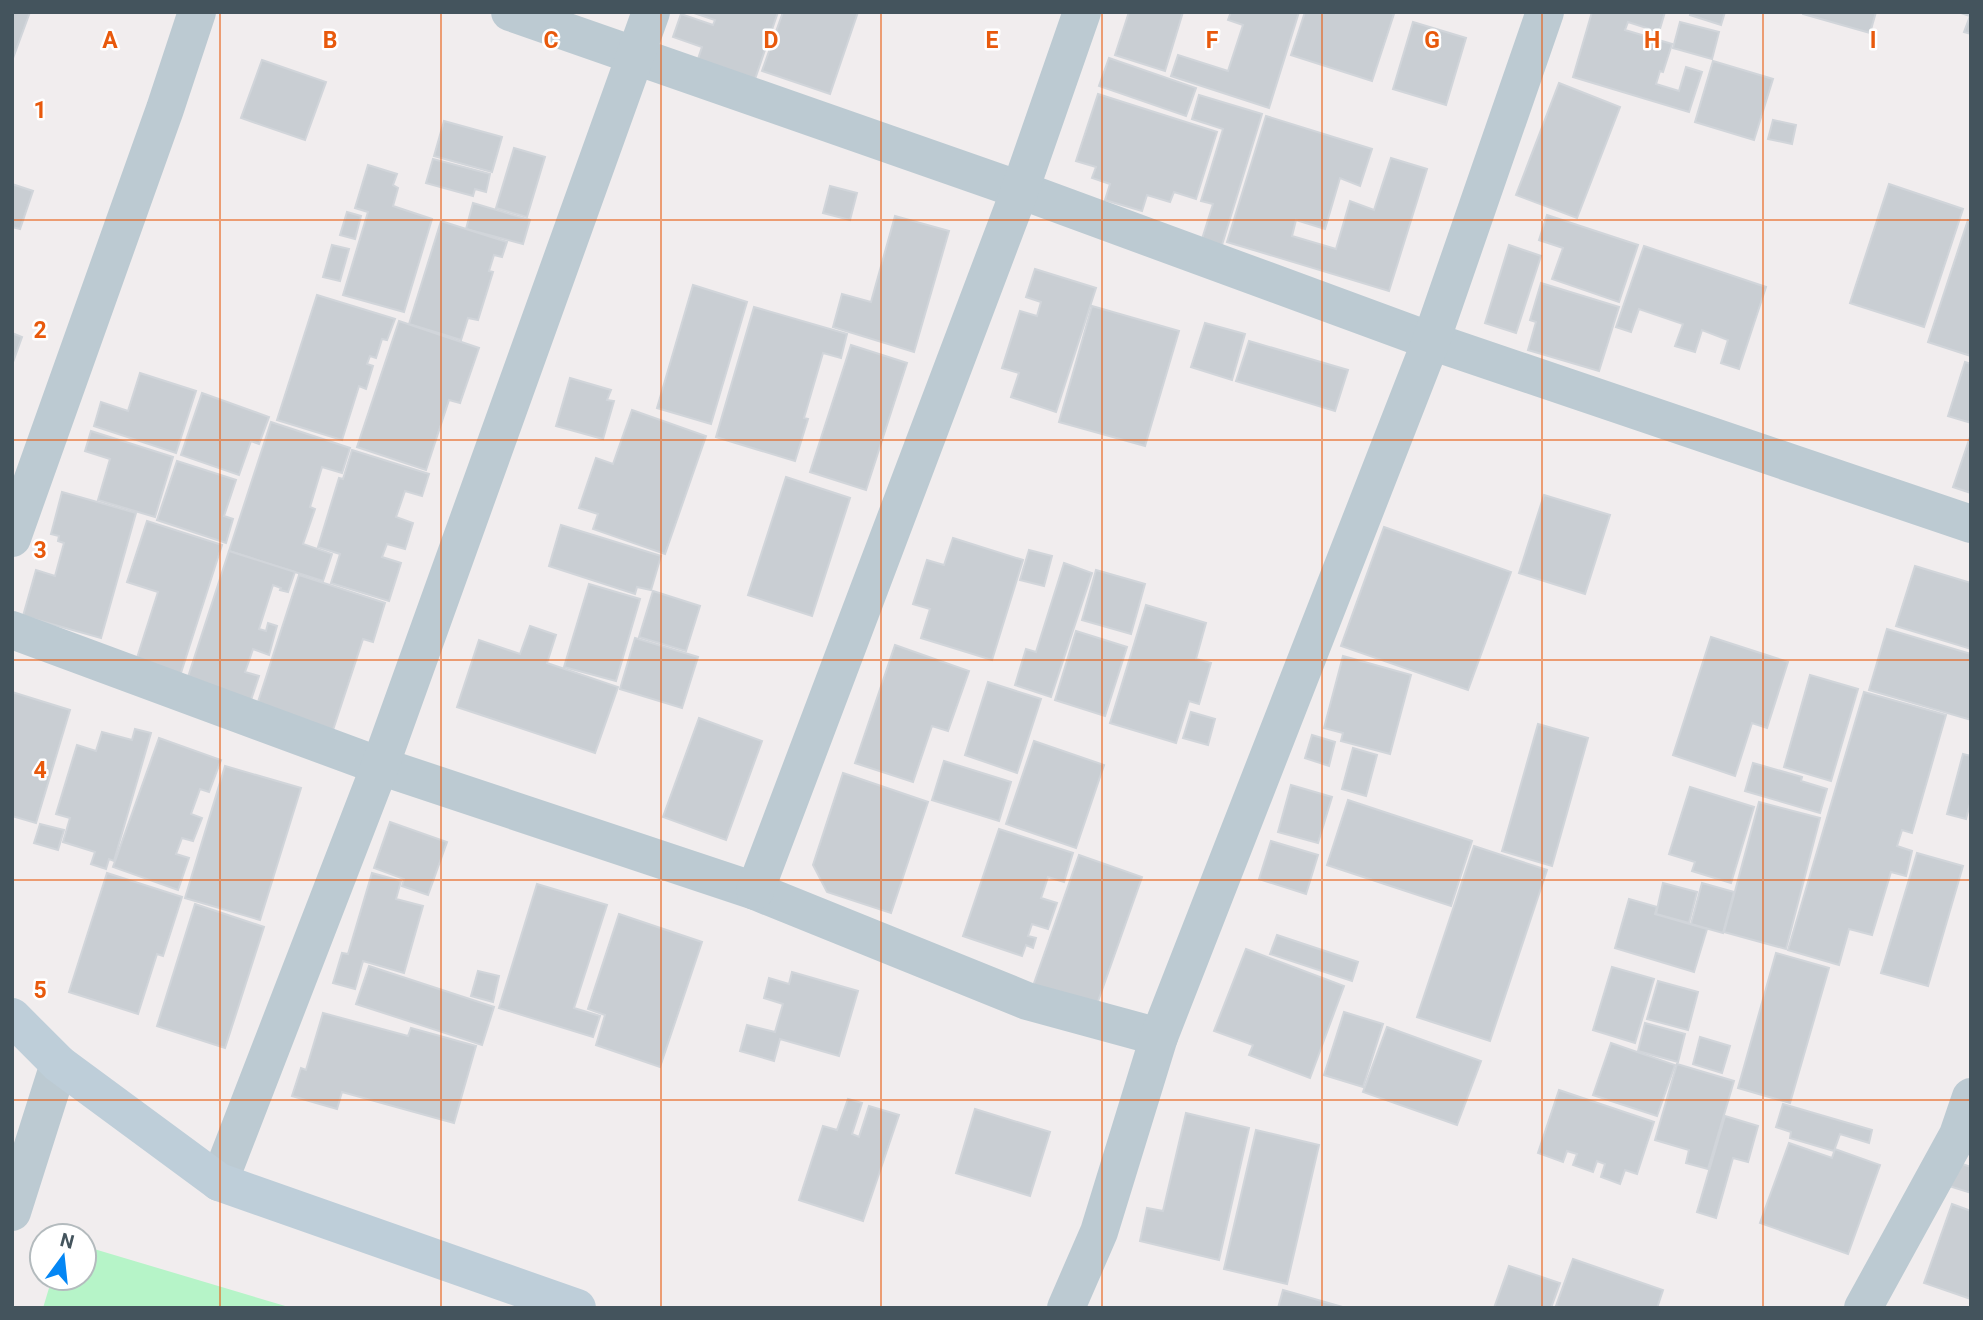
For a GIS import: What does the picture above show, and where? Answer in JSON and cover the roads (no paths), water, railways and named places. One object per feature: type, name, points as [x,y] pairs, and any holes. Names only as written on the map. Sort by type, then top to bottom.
[{"type":"street","points":[[12,538],[197,12]]},
{"type":"street","points":[[510,12],[1020,190],[1430,341],[1971,524]]},
{"type":"street","points":[[219,1182],[380,766],[651,12]]},
{"type":"street","points":[[755,891],[1020,190],[1082,12]]},
{"type":"street","points":[[1066,1308],[1099,1232],[1159,1037],[1430,341],[1545,12]]},
{"type":"street","points":[[12,630],[380,766],[755,891],[1027,1001],[1159,1037]]},
{"type":"street","points":[[12,1017],[59,1064],[219,1182],[577,1308]]},
{"type":"street","points":[[12,1212],[59,1064]]},
{"type":"street","points":[[1863,1308],[1958,1135],[1971,1097]]}]
